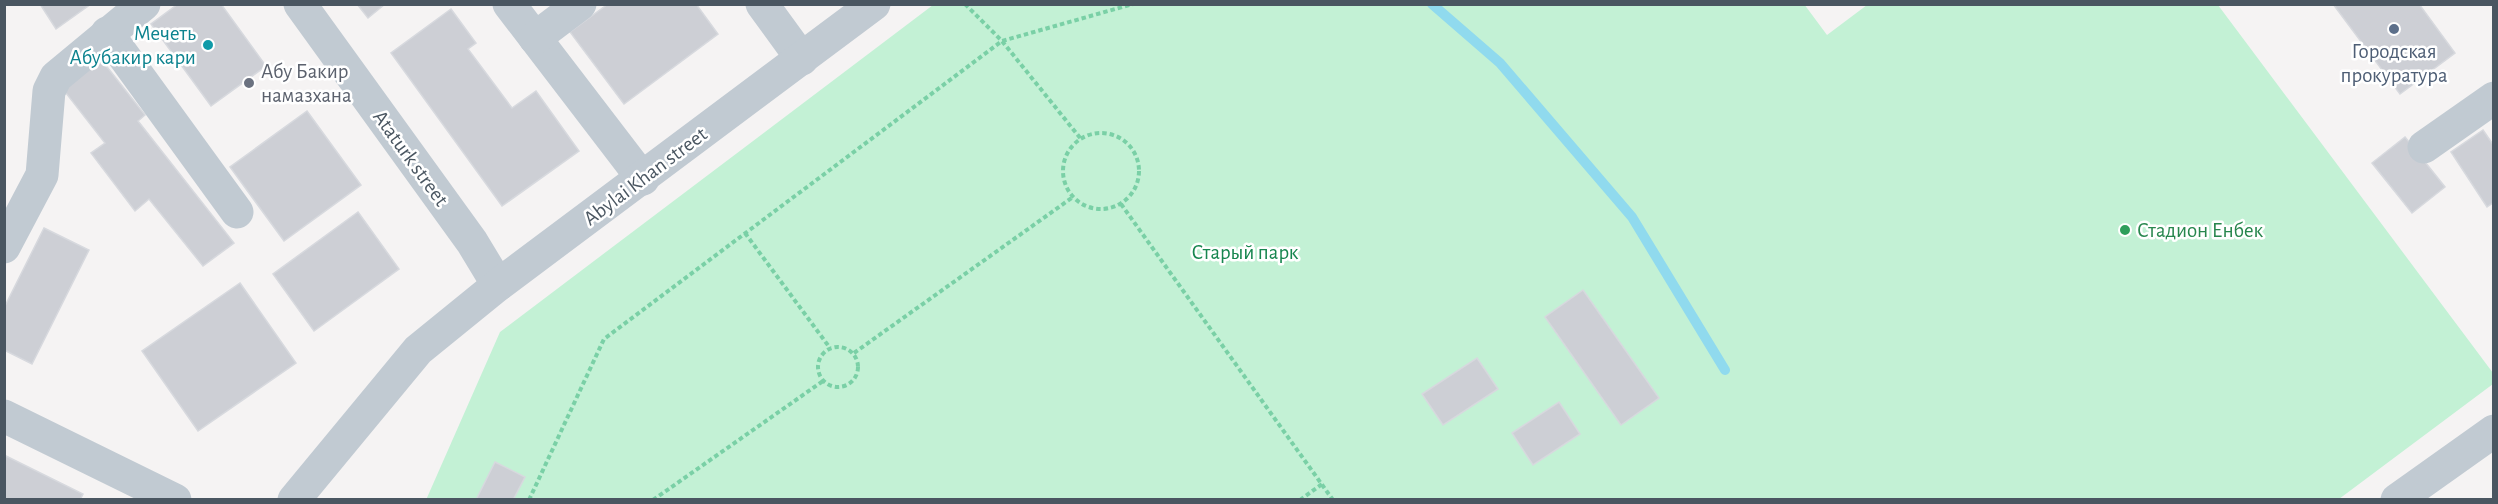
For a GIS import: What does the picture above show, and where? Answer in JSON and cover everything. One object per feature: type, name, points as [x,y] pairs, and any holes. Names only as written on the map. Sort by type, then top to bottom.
[{"type":"street","points":[[4,247],[42,175],[49,91],[56,77],[144,4]]},
{"type":"street","name":"Ataturk street","points":[[300,4],[472,242],[498,285]]},
{"type":"street","points":[[509,4],[643,178]]},
{"type":"street","points":[[535,38],[580,4]]},
{"type":"street","points":[[762,4],[802,59]]},
{"type":"street","name":"Abylai Khan street","points":[[294,500],[418,350],[498,285],[874,4]]},
{"type":"street","points":[[107,33],[237,212]]},
{"type":"street","points":[[2424,147],[2493,98]]},
{"type":"street","points":[[4,416],[175,500]]},
{"type":"street","points":[[2397,500],[2493,431]]},
{"type":"path","points":[[965,4],[1002,41],[1081,139]]},
{"type":"path","points":[[529,500],[604,339],[1002,41],[1134,4]]},
{"type":"path","points":[[1104,133],[1116,136],[1134,151],[1140,174],[1137,186],[1121,204],[1109,209],[1096,209],[1083,205],[1073,197],[1066,185],[1063,172],[1065,159],[1071,148],[1081,139],[1104,133]]},
{"type":"path","points":[[854,353],[1073,197]]},
{"type":"path","points":[[1121,204],[1333,500]]},
{"type":"path","points":[[746,233],[830,348]]},
{"type":"path","points":[[842,347],[854,353],[857,360],[857,373],[849,384],[835,387],[823,381],[819,376],[818,363],[824,352],[830,348],[842,347]]},
{"type":"path","points":[[653,500],[823,381]]},
{"type":"path","points":[[1300,500],[1322,484]]},
{"type":"green space","name":"Старый парк","points":[[1804,4],[1827,35],[1867,5],[2218,5],[2493,373],[2493,384],[2339,499],[426,500],[500,332],[933,5]]},
{"type":"building","points":[[40,4],[91,4],[56,29]]},
{"type":"building","name":"Мечеть Абубакир кари","points":[[178,4],[221,4],[266,66],[211,106],[151,24]]},
{"type":"building","points":[[357,4],[385,4],[368,18]]},
{"type":"building","points":[[608,4],[696,4],[718,34],[624,104],[570,32]]},
{"type":"building","name":"Городская прокуратура","points":[[2333,4],[2419,4],[2455,53],[2400,94]]},
{"type":"building","points":[[451,9],[476,43],[468,49],[512,108],[536,91],[579,151],[502,206],[391,53]]},
{"type":"building","points":[[100,58],[145,115],[138,121],[234,243],[203,266],[149,199],[135,211],[91,153],[105,143],[62,88]]},
{"type":"building","points":[[307,111],[361,185],[284,241],[230,167]]},
{"type":"building","points":[[2483,130],[2494,146],[2494,202],[2487,207],[2451,152]]},
{"type":"building","points":[[2405,137],[2445,187],[2412,213],[2372,163]]},
{"type":"building","points":[[358,212],[399,269],[314,331],[273,274]]},
{"type":"building","points":[[44,228],[89,250],[32,364],[4,350],[4,308]]},
{"type":"building","points":[[240,283],[296,363],[198,431],[142,351]]},
{"type":"building","points":[[1583,290],[1659,398],[1621,425],[1545,317]]},
{"type":"building","points":[[1477,358],[1498,389],[1443,425],[1422,394]]},
{"type":"building","points":[[1559,402],[1580,434],[1533,465],[1512,433]]},
{"type":"building","points":[[4,455],[83,494],[80,500],[4,500]]},
{"type":"building","points":[[495,462],[525,477],[513,500],[476,500]]},
{"type":"waterway","points":[[1432,4],[1500,63],[1632,217],[1725,370]]},
{"type":"place","name":"Городская прокуратура","points":[[2394,29]]},
{"type":"place","name":"Мечеть Абубакир кари","points":[[208,45]]},
{"type":"place","name":"Абу Бакир намазхана","points":[[249,83]]},
{"type":"place","name":"Стадион Енбек","points":[[2125,230]]}]
